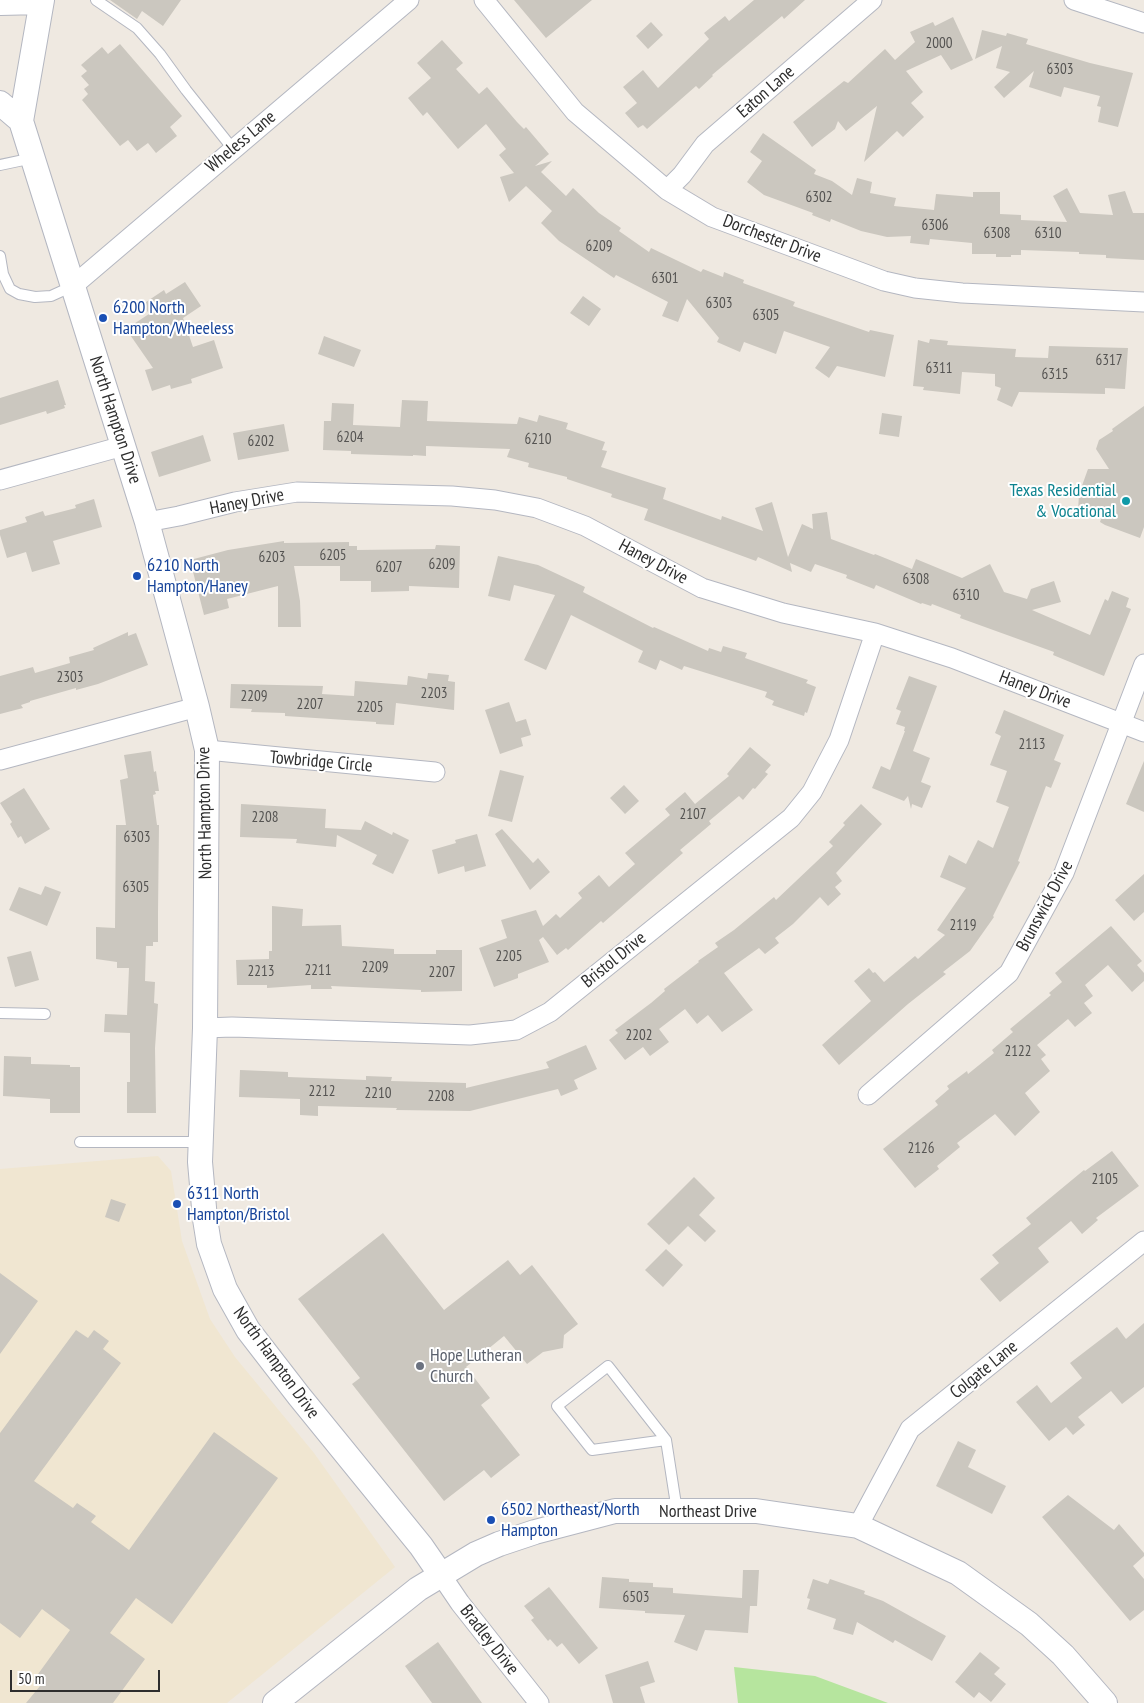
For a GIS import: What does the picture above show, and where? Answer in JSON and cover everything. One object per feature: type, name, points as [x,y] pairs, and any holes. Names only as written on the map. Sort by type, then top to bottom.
[{"type":"street","name":"Wheless Lane","points":[[74,286],[409,0]]},
{"type":"street","name":"Dorchester Drive","points":[[484,0],[575,112],[667,190],[712,217],[884,281],[915,288],[962,294],[1144,302]]},
{"type":"street","name":"Eaton Lane","points":[[667,190],[682,175],[705,144],[872,0]]},
{"type":"street","points":[[1074,0],[1144,22]]},
{"type":"street","points":[[0,3],[41,1]]},
{"type":"street","name":"North Hampton Drive","points":[[41,1],[21,121],[147,522],[207,750],[205,1028],[200,1162],[209,1244],[225,1289],[248,1330],[421,1546],[441,1575]]},
{"type":"street","points":[[0,103],[21,121]]},
{"type":"street","points":[[0,480],[123,446]]},
{"type":"street","name":"Haney Drive","points":[[147,522],[235,502],[297,492],[452,496],[496,500],[537,508],[585,526],[702,588],[782,613],[875,633],[952,658],[1144,732]]},
{"type":"street","name":"Bristol Drive","points":[[205,1028],[232,1027],[470,1035],[516,1030],[550,1012],[791,818],[812,792],[839,740],[875,633]]},
{"type":"street","name":"Brunswick Drive","points":[[868,1095],[1009,973],[1064,873],[1144,664]]},
{"type":"street","points":[[0,760],[197,707]]},
{"type":"street","name":"Towbridge Circle","points":[[207,750],[435,772]]},
{"type":"street","name":"Colgate Lane","points":[[858,1526],[910,1429],[1144,1241]]},
{"type":"street","name":"Northeast Drive","points":[[275,1703],[418,1589],[476,1554],[535,1532],[615,1511],[756,1511],[858,1526],[958,1574],[1029,1624],[1062,1655],[1105,1703]]},
{"type":"street","name":"Bradley Drive","points":[[441,1575],[539,1703]]},
{"type":"lane","points":[[96,0],[137,28],[160,54],[233,149]]},
{"type":"lane","points":[[0,165],[33,158]]},
{"type":"lane","points":[[0,256],[3,274],[10,289],[19,294],[35,297],[51,296],[74,286]]},
{"type":"lane","points":[[0,1013],[45,1014]]},
{"type":"lane","points":[[80,1142],[200,1142]]},
{"type":"lane","points":[[666,1440],[592,1450],[557,1406],[608,1366],[666,1440],[677,1511]]},
{"type":"shaded area","points":[[158,1156],[171,1171],[182,1241],[210,1319],[235,1357],[314,1453],[395,1567],[227,1703],[0,1703],[0,1169]]},
{"type":"green space","points":[[734,1667],[815,1676],[888,1703],[738,1703]]},
{"type":"building","points":[[110,0],[181,0],[163,26],[142,11],[137,19]]},
{"type":"building","points":[[514,0],[592,0],[546,38]]},
{"type":"building","points":[[754,0],[805,0],[784,19],[782,16],[712,75],[699,89],[696,86],[647,129],[643,125],[638,128],[625,113],[637,103],[623,87],[643,70],[658,88],[709,39],[704,33],[725,16],[729,21]]},
{"type":"building","points":[[953,17],[973,60],[951,70],[941,55],[906,71],[923,92],[911,103],[924,117],[903,137],[897,131],[864,162],[877,106],[846,131],[838,121],[835,129],[812,147],[793,122],[844,81],[848,83],[885,49],[895,60],[915,42],[910,32],[933,22],[935,26]]},
{"type":"building","points":[[651,22],[663,35],[648,49],[636,36]]},
{"type":"building","points":[[982,30],[1006,36],[1007,33],[1028,39],[1026,44],[1090,63],[1133,73],[1118,127],[1098,122],[1101,107],[1097,106],[1100,96],[1064,87],[1061,97],[1029,87],[1034,71],[1004,98],[994,87],[1010,72],[996,68],[1002,46],[975,59]]},
{"type":"building","points":[[442,40],[463,63],[456,69],[479,94],[487,87],[517,122],[524,129],[526,127],[549,154],[535,166],[552,161],[541,172],[566,196],[573,188],[599,213],[621,228],[619,231],[649,252],[651,248],[701,272],[703,269],[723,277],[724,272],[744,280],[743,283],[795,302],[793,306],[869,332],[870,330],[894,335],[885,377],[837,366],[829,378],[815,368],[830,347],[784,331],[776,354],[744,342],[740,352],[717,342],[719,338],[687,299],[678,322],[662,316],[668,302],[616,275],[614,278],[559,241],[541,223],[552,211],[526,186],[509,202],[500,177],[514,173],[499,155],[506,149],[486,124],[458,149],[427,112],[423,116],[408,98],[431,78],[417,63]]},
{"type":"building","points":[[120,44],[182,116],[170,127],[177,136],[156,153],[148,143],[137,151],[128,140],[120,146],[82,100],[88,94],[84,89],[89,85],[81,76],[87,71],[81,65],[102,47],[108,54]]},
{"type":"building","points":[[763,133],[816,170],[814,174],[832,181],[852,195],[857,178],[872,182],[870,193],[896,198],[894,206],[934,210],[936,194],[973,197],[973,192],[1000,192],[1000,214],[1021,215],[1021,220],[1067,222],[1053,196],[1067,188],[1080,213],[1113,215],[1108,195],[1125,191],[1133,213],[1144,213],[1144,260],[1106,258],[1106,255],[1079,254],[1079,252],[1021,250],[1021,255],[996,257],[996,254],[972,254],[972,243],[930,239],[929,245],[910,243],[911,236],[887,237],[861,231],[831,219],[830,222],[812,215],[813,213],[764,195],[747,182],[762,161],[750,152]]},
{"type":"building","points":[[185,282],[201,306],[183,318],[193,347],[214,340],[223,368],[191,379],[192,383],[171,389],[170,385],[152,391],[145,370],[153,368],[126,329],[149,314],[143,304],[164,290],[166,294]]},
{"type":"building","points":[[583,296],[601,309],[589,326],[570,313]]},
{"type":"building","points":[[324,336],[361,350],[354,367],[318,354]]},
{"type":"building","points":[[930,339],[948,341],[947,345],[1016,349],[1015,357],[1048,358],[1049,346],[1128,348],[1125,389],[1105,388],[1105,394],[1019,392],[1012,407],[997,400],[1001,388],[995,386],[995,374],[962,372],[960,394],[923,390],[924,387],[913,386],[918,340],[929,343]]},
{"type":"building","points":[[58,380],[66,405],[64,405],[65,408],[47,414],[46,411],[0,425],[0,398]]},
{"type":"building","points":[[402,400],[428,401],[427,421],[517,424],[519,417],[537,422],[539,415],[568,423],[566,429],[605,442],[602,450],[607,451],[601,467],[666,488],[663,499],[721,520],[722,516],[763,531],[755,508],[772,502],[788,557],[802,524],[813,529],[812,514],[827,512],[831,539],[912,569],[916,559],[962,578],[990,564],[1004,592],[1027,599],[1031,589],[1054,581],[1061,602],[1032,610],[1090,635],[1105,599],[1108,601],[1112,591],[1129,598],[1126,607],[1131,609],[1104,676],[1053,655],[1054,652],[960,618],[961,615],[932,604],[931,606],[921,604],[876,585],[874,589],[846,578],[847,575],[815,564],[811,572],[790,563],[792,572],[758,557],[756,561],[644,520],[648,509],[611,497],[612,494],[567,479],[567,477],[528,467],[529,463],[507,457],[510,449],[426,446],[426,456],[351,454],[351,451],[323,450],[324,421],[331,421],[332,403],[354,404],[353,425],[400,427]]},
{"type":"building","points":[[1144,406],[1144,527],[1140,538],[1105,525],[1100,522],[1101,519],[1078,511],[1079,494],[1088,469],[1109,469],[1096,449],[1099,440]]},
{"type":"building","points":[[882,413],[902,416],[899,437],[879,434]]},
{"type":"building","points":[[284,424],[289,451],[238,460],[233,433]]},
{"type":"building","points":[[203,435],[211,461],[159,477],[151,452]]},
{"type":"building","points":[[94,499],[102,527],[53,541],[60,564],[32,572],[26,552],[7,558],[0,530],[27,522],[25,517],[43,511],[45,516],[76,508],[75,505]]},
{"type":"building","points":[[284,541],[284,543],[349,542],[349,546],[357,546],[357,550],[435,549],[436,545],[460,546],[459,588],[409,586],[409,591],[371,592],[371,581],[340,581],[340,566],[294,566],[300,601],[301,627],[278,627],[278,586],[227,599],[229,608],[204,615],[190,560],[228,550]]},
{"type":"building","points":[[498,556],[538,565],[585,587],[583,592],[653,628],[708,651],[709,648],[721,652],[723,646],[747,653],[745,658],[808,680],[806,683],[816,687],[807,713],[805,712],[804,716],[772,705],[774,701],[765,697],[767,692],[684,666],[682,670],[660,660],[656,670],[638,662],[643,651],[571,615],[546,670],[524,660],[555,595],[514,585],[510,601],[488,596]]},
{"type":"building","points":[[128,632],[128,636],[136,633],[148,665],[98,684],[30,701],[21,705],[23,708],[0,714],[0,676],[33,667],[35,673],[70,663],[69,657],[94,650],[93,648]]},
{"type":"building","points":[[428,673],[449,675],[448,681],[455,682],[454,710],[396,703],[394,725],[376,724],[376,722],[285,716],[285,713],[251,712],[252,709],[230,708],[231,684],[323,686],[322,694],[354,696],[355,681],[407,685],[408,676],[427,679]]},
{"type":"building","points":[[909,676],[937,686],[913,751],[930,758],[921,782],[931,786],[922,808],[912,804],[911,809],[908,796],[904,801],[872,788],[881,766],[890,770],[905,731],[905,727],[896,724],[901,711],[896,709]]},
{"type":"building","points":[[509,702],[516,722],[526,719],[531,735],[521,738],[523,746],[500,754],[485,710]]},
{"type":"building","points":[[1004,710],[1064,735],[1054,760],[1061,763],[1051,788],[1046,786],[1018,861],[1020,862],[994,917],[970,951],[943,972],[946,974],[908,1004],[839,1065],[822,1045],[871,1001],[854,981],[869,968],[884,982],[915,956],[918,959],[945,935],[937,930],[966,888],[940,877],[949,855],[966,864],[978,840],[993,848],[1009,807],[996,802],[1007,771],[990,765],[1001,736],[995,733]]},
{"type":"building","points":[[750,747],[771,765],[765,772],[768,774],[755,789],[753,788],[743,800],[739,796],[709,821],[711,824],[680,850],[683,853],[603,923],[601,921],[568,950],[566,948],[557,955],[543,937],[539,940],[549,962],[518,974],[518,978],[494,987],[479,948],[507,938],[501,920],[536,910],[543,926],[556,914],[560,918],[582,898],[578,893],[599,875],[609,887],[635,864],[625,853],[670,815],[665,809],[685,792],[695,804],[729,776],[727,774]]},
{"type":"building","points":[[151,751],[159,791],[155,791],[156,794],[153,795],[157,825],[159,825],[158,942],[153,942],[153,946],[146,946],[145,981],[155,982],[154,1003],[158,1004],[155,1048],[156,1113],[127,1113],[127,1082],[130,1082],[130,1033],[104,1032],[105,1014],[127,1015],[129,968],[117,968],[117,962],[96,959],[96,927],[115,928],[116,825],[126,825],[120,780],[128,778],[124,755]]},
{"type":"building","points":[[1144,761],[1144,812],[1126,804]]},
{"type":"building","points":[[500,770],[524,776],[512,822],[488,816]]},
{"type":"building","points":[[624,785],[639,801],[625,814],[610,798]]},
{"type":"building","points":[[24,788],[50,829],[25,844],[21,836],[18,838],[10,824],[12,822],[0,803]]},
{"type":"building","points":[[241,804],[326,809],[325,828],[361,830],[365,821],[392,835],[393,832],[409,840],[393,874],[372,864],[377,855],[337,835],[336,847],[296,843],[297,839],[240,837]]},
{"type":"building","points":[[861,804],[882,824],[836,873],[842,881],[835,887],[841,894],[828,906],[820,897],[793,924],[775,938],[779,943],[765,954],[759,948],[724,973],[753,1010],[722,1032],[708,1015],[697,1024],[685,1009],[659,1029],[669,1042],[650,1056],[643,1047],[625,1060],[609,1040],[618,1033],[615,1030],[651,1003],[665,991],[664,989],[698,961],[718,947],[715,943],[774,897],[776,900],[833,846],[829,842],[845,825],[843,823]]},
{"type":"building","points":[[502,829],[533,863],[538,858],[550,872],[530,890],[495,834]]},
{"type":"building","points":[[477,834],[486,866],[465,872],[464,866],[438,874],[432,850],[456,843],[455,840]]},
{"type":"building","points":[[1144,874],[1144,912],[1134,921],[1115,900]]},
{"type":"building","points":[[45,886],[61,892],[47,926],[9,910],[19,887],[41,895]]},
{"type":"building","points":[[272,906],[303,909],[302,926],[341,925],[342,946],[394,949],[394,954],[436,954],[436,950],[462,950],[462,991],[421,992],[421,990],[331,986],[332,989],[311,989],[311,985],[267,988],[267,985],[237,985],[236,960],[269,959],[269,951],[272,951]]},
{"type":"building","points":[[1111,926],[1142,961],[1137,965],[1144,973],[1144,981],[1132,992],[1108,965],[1085,985],[1093,996],[1084,1003],[1092,1013],[1075,1027],[1068,1019],[1037,1045],[1046,1055],[1041,1059],[1050,1071],[1025,1093],[1040,1112],[1015,1136],[995,1114],[957,1143],[960,1147],[937,1166],[939,1169],[915,1188],[883,1149],[938,1105],[935,1101],[949,1089],[947,1086],[967,1071],[968,1074],[994,1053],[992,1050],[1013,1032],[1010,1029],[1051,995],[1049,993],[1062,982],[1055,973]]},
{"type":"building","points":[[31,951],[39,980],[15,987],[7,957]]},
{"type":"building","points":[[586,1045],[597,1069],[574,1080],[578,1089],[561,1096],[558,1089],[470,1111],[318,1106],[318,1116],[300,1115],[300,1099],[239,1097],[240,1070],[288,1072],[288,1077],[366,1080],[366,1076],[392,1077],[391,1081],[466,1083],[466,1088],[549,1068],[546,1062]]},
{"type":"building","points":[[4,1056],[31,1057],[31,1064],[80,1067],[80,1113],[50,1113],[50,1099],[3,1096]]},
{"type":"building","points":[[1112,1151],[1139,1186],[1096,1218],[1098,1220],[1082,1234],[1071,1221],[1038,1248],[1049,1262],[1000,1302],[980,1279],[999,1263],[992,1255],[1031,1224],[1026,1218],[1084,1170]]},
{"type":"building","points":[[694,1177],[715,1198],[699,1215],[716,1231],[705,1242],[688,1226],[669,1245],[647,1224]]},
{"type":"building","points":[[111,1199],[126,1204],[119,1222],[105,1217]]},
{"type":"building","name":"Hope Lutheran Church","points":[[383,1233],[444,1310],[508,1260],[520,1275],[532,1265],[578,1324],[564,1335],[563,1348],[543,1352],[527,1364],[504,1336],[466,1367],[490,1398],[481,1405],[520,1455],[491,1478],[484,1470],[444,1501],[352,1384],[360,1378],[298,1299]]},
{"type":"building","points":[[666,1249],[683,1265],[663,1287],[645,1270]]},
{"type":"building","points":[[0,1273],[38,1301],[0,1354]]},
{"type":"building","points":[[1144,1323],[1144,1387],[1122,1404],[1111,1391],[1078,1417],[1085,1425],[1073,1435],[1066,1427],[1049,1441],[1016,1402],[1037,1385],[1051,1403],[1082,1378],[1070,1363],[1117,1327],[1126,1339]]},
{"type":"building","points":[[76,1330],[88,1338],[94,1330],[109,1341],[103,1349],[121,1363],[34,1481],[73,1508],[77,1503],[96,1516],[91,1522],[129,1550],[214,1432],[278,1478],[172,1624],[136,1598],[110,1633],[145,1659],[113,1703],[26,1703],[40,1686],[33,1681],[70,1630],[42,1609],[20,1638],[0,1623],[0,1433]]},
{"type":"building","points":[[958,1441],[976,1450],[968,1467],[1006,1486],[992,1514],[936,1486]]},
{"type":"building","points":[[1068,1495],[1114,1530],[1119,1524],[1144,1553],[1144,1556],[1133,1566],[1144,1579],[1144,1610],[1130,1621],[1042,1517]]},
{"type":"building","points":[[743,1570],[759,1570],[757,1606],[750,1606],[748,1633],[705,1630],[697,1651],[674,1642],[685,1615],[599,1608],[602,1577],[629,1579],[629,1582],[653,1583],[653,1587],[673,1588],[673,1593],[742,1598]]},
{"type":"building","points":[[813,1579],[828,1584],[830,1579],[865,1591],[864,1594],[883,1601],[946,1636],[932,1661],[895,1640],[893,1643],[857,1622],[853,1635],[833,1629],[836,1619],[807,1609],[810,1599],[807,1598]]},
{"type":"building","points":[[549,1587],[598,1648],[579,1664],[562,1643],[557,1647],[550,1639],[548,1641],[531,1620],[534,1618],[524,1606]]},
{"type":"building","points":[[438,1642],[482,1703],[432,1703],[405,1666]]},
{"type":"building","points":[[980,1652],[1000,1668],[994,1674],[1006,1684],[991,1702],[979,1692],[974,1698],[955,1682]]},
{"type":"building","points":[[648,1661],[655,1682],[640,1687],[645,1703],[613,1703],[605,1675]]},
{"type":"place","name":"6200 North Hampton/Wheeless","points":[[103,318]]},
{"type":"place","name":"Texas Residential & Vocational","points":[[1126,501]]},
{"type":"place","name":"6210 North Hampton/Haney","points":[[137,576]]},
{"type":"place","name":"6311 North Hampton/Bristol","points":[[177,1204]]},
{"type":"place","name":"Hope Lutheran Church","points":[[420,1366]]},
{"type":"place","name":"6502 Northeast/North Hampton","points":[[491,1520]]}]
